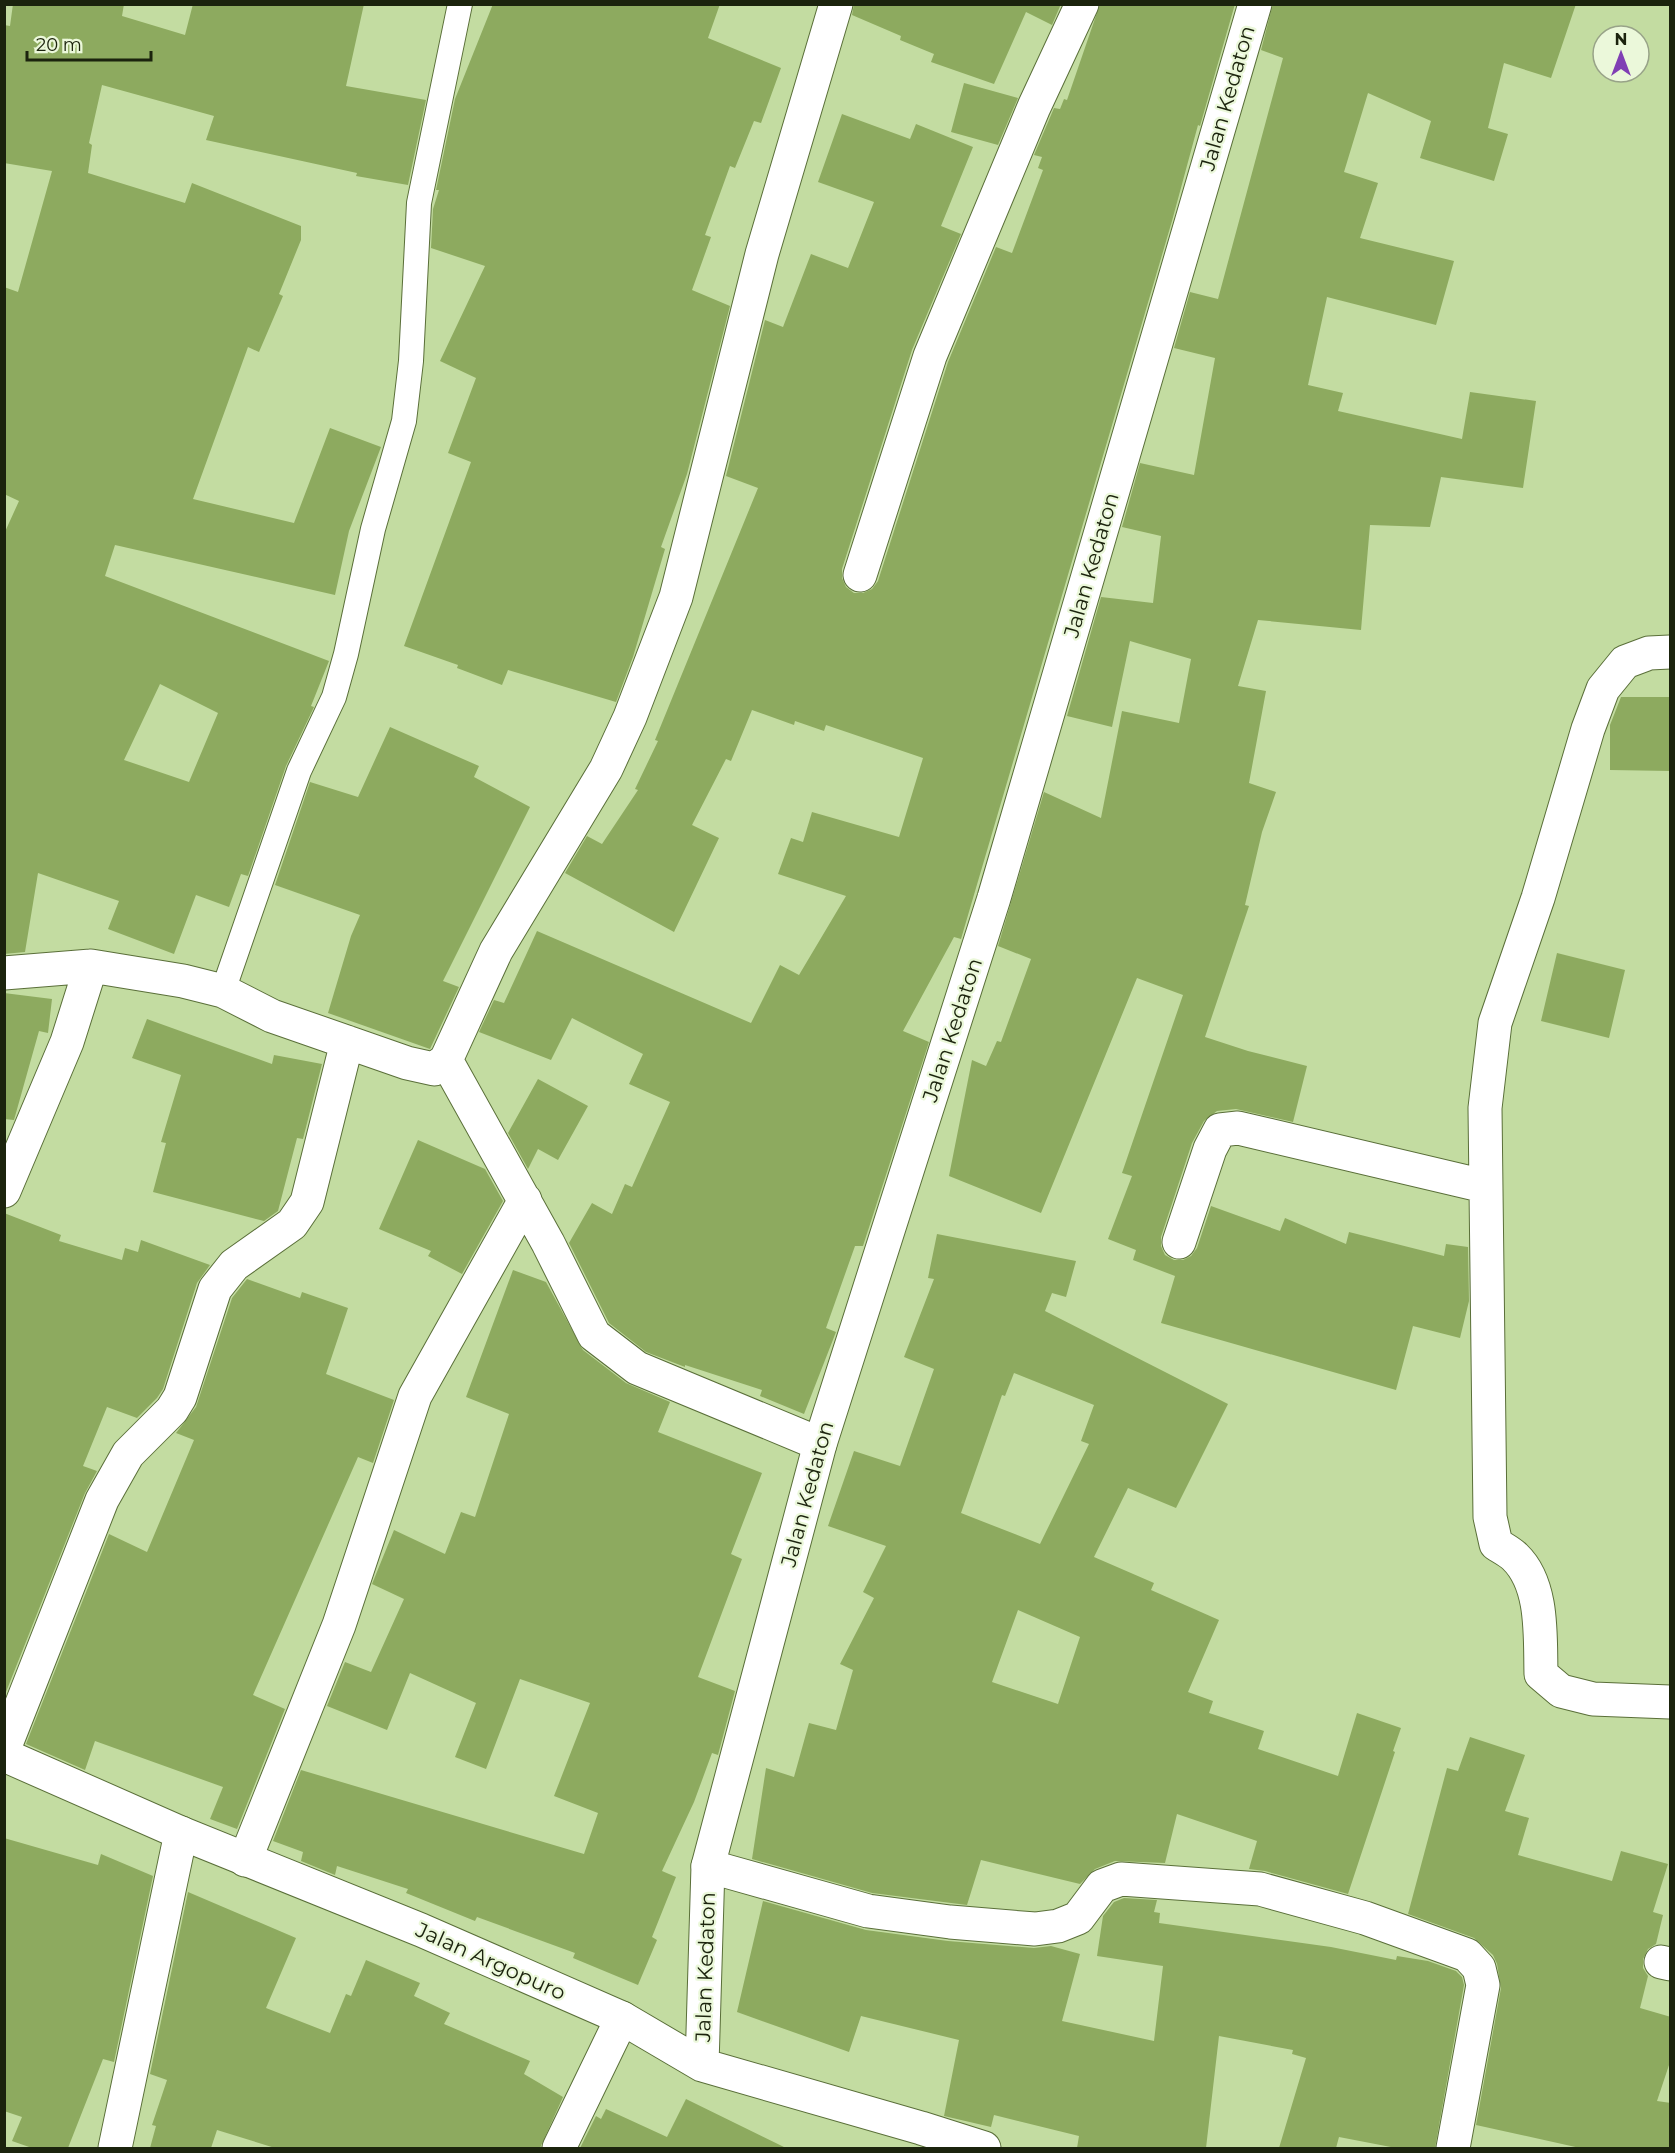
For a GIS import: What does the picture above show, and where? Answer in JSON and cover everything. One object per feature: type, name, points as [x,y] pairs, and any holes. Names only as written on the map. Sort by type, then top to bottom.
[{"type":"street","points":[[4,973],[91,966],[129,970],[223,991],[272,1016],[434,1069],[446,1060],[496,951],[606,770],[630,717],[676,597],[762,254],[836,4]]},
{"type":"street","points":[[860,575],[930,356],[1034,107],[1082,4]]},
{"type":"street","name":"Jalan Kedaton","points":[[702,2065],[708,1866],[820,1444],[994,898],[1254,4]]},
{"type":"street","points":[[1671,652],[1649,653],[1625,662],[1603,689],[1587,729],[1538,898],[1495,1023],[1485,1108],[1484,1186],[1490,1516],[1496,1544],[1516,1558],[1533,1586],[1540,1632],[1541,1674],[1561,1690],[1593,1699],[1671,1702]]},
{"type":"street","points":[[4,1191],[67,1042],[91,966]]},
{"type":"street","points":[[4,1749],[102,1500],[128,1454],[172,1410],[180,1397],[215,1289],[234,1264],[292,1224],[307,1202],[347,1042]]},
{"type":"street","points":[[446,1060],[525,1200],[594,1335],[638,1368],[820,1444]]},
{"type":"street","points":[[1179,1242],[1210,1149],[1220,1130],[1238,1128],[1484,1186]]},
{"type":"street","points":[[245,1860],[339,1625],[415,1396],[525,1200]]},
{"type":"street","name":"Jalan Argopuro","points":[[4,1755],[181,1833],[421,1930],[622,2018],[702,2065],[984,2148]]},
{"type":"street","points":[[115,2148],[181,1833]]},
{"type":"street","points":[[708,1866],[868,1911],[950,1923],[1035,1929],[1058,1926],[1078,1918],[1102,1886],[1121,1879],[1260,1889],[1365,1918],[1467,1955],[1479,1968],[1483,1985],[1453,2148]]},
{"type":"street","points":[[559,2148],[622,2018]]},
{"type":"lane","points":[[223,991],[299,771],[339,680],[373,528],[404,421],[411,361],[419,203],[460,4]]},
{"type":"building","points":[[13,4],[124,4],[122,16],[185,35],[193,4],[364,4],[346,86],[426,100],[408,185],[356,176],[357,173],[206,140],[214,116],[102,85],[89,143],[92,145],[88,173],[185,203],[192,183],[301,226],[301,240],[279,294],[283,296],[259,352],[248,347],[193,499],[294,523],[330,428],[381,447],[349,531],[335,595],[115,545],[105,576],[329,661],[311,706],[314,707],[286,766],[248,876],[241,874],[229,907],[196,895],[174,954],[108,929],[119,901],[38,873],[25,952],[4,954],[4,534],[19,501],[4,494],[4,287],[18,292],[52,171],[4,163],[4,25],[10,26]],"holes":[[[160,684],[218,713],[189,782],[124,760]]]},
{"type":"building","points":[[493,4],[720,4],[708,38],[781,68],[761,123],[754,121],[735,168],[730,166],[705,235],[711,237],[692,290],[730,306],[687,474],[661,547],[665,549],[633,657],[616,702],[508,670],[502,685],[457,668],[458,665],[404,646],[471,462],[448,453],[476,378],[440,361],[485,266],[431,248],[433,209],[439,190],[436,190],[455,99]]},
{"type":"building","points":[[854,4],[1061,4],[1052,25],[1026,12],[994,84],[931,62],[934,54],[900,40],[901,36],[852,15]]},
{"type":"building","points":[[1100,4],[1235,4],[961,939],[954,937],[903,1031],[929,1042],[863,1246],[855,1246],[826,1328],[836,1332],[804,1414],[760,1396],[762,1390],[685,1365],[685,1367],[646,1352],[609,1323],[569,1243],[592,1203],[612,1214],[625,1184],[632,1187],[670,1102],[629,1084],[643,1054],[572,1018],[551,1060],[479,1032],[494,1000],[504,1003],[537,931],[751,1023],[780,965],[799,975],[846,896],[778,874],[791,838],[803,842],[812,812],[899,837],[923,758],[826,725],[824,731],[795,721],[794,725],[752,710],[731,761],[726,759],[692,825],[719,838],[674,932],[565,873],[587,836],[602,844],[638,790],[635,789],[658,741],[655,740],[758,488],[726,476],[765,320],[783,327],[811,254],[848,268],[874,202],[818,182],[842,114],[910,139],[916,124],[973,147],[941,226],[961,234],[912,350],[842,569],[842,578],[846,587],[854,593],[863,593],[872,589],[878,581],[948,362],[996,247],[1012,253],[1043,170],[1038,168],[1042,157],[1034,155],[1054,108],[1060,109],[1064,99],[1067,100]]},
{"type":"building","points":[[1273,4],[1576,4],[1551,78],[1504,63],[1488,128],[1508,134],[1494,181],[1420,158],[1431,121],[1368,93],[1344,172],[1378,183],[1360,238],[1454,261],[1436,325],[1327,297],[1308,385],[1343,393],[1338,411],[1462,439],[1470,392],[1536,401],[1523,488],[1441,477],[1430,527],[1370,525],[1361,630],[1258,620],[1238,686],[1266,691],[1249,783],[1276,792],[1262,832],[1245,905],[1249,906],[1205,1037],[1307,1066],[1293,1122],[1236,1109],[1217,1111],[1204,1121],[1192,1143],[1161,1237],[1161,1246],[1165,1255],[1174,1260],[1183,1260],[1191,1256],[1197,1248],[1211,1206],[1280,1231],[1285,1218],[1346,1244],[1349,1232],[1444,1256],[1446,1244],[1468,1247],[1469,1301],[1460,1338],[1413,1326],[1396,1390],[1161,1323],[1175,1276],[1133,1260],[1136,1250],[1108,1239],[1132,1176],[1122,1173],[1183,995],[1137,978],[1041,1213],[949,1176],[972,1060],[986,1066],[997,1041],[1001,1042],[1031,959],[998,946],[1044,792],[1101,818],[1122,711],[1179,723],[1191,659],[1130,641],[1112,727],[1067,716],[1101,597],[1153,603],[1161,536],[1122,527],[1140,463],[1194,475],[1215,358],[1174,348],[1190,292],[1218,299],[1283,58],[1261,50]]},
{"type":"building","points":[[964,83],[1018,98],[998,145],[951,132]]},
{"type":"building","points":[[1621,697],[1671,697],[1671,771],[1610,770],[1610,725]]},
{"type":"building","points":[[390,727],[479,766],[474,777],[530,807],[443,981],[459,987],[430,1049],[328,1013],[351,936],[360,915],[275,885],[310,782],[358,797]]},
{"type":"building","points":[[1557,953],[1625,970],[1609,1038],[1541,1021]]},
{"type":"building","points":[[4,993],[52,999],[48,1033],[39,1031],[14,1120],[4,1119]]},
{"type":"building","points":[[147,1019],[272,1064],[274,1055],[322,1064],[303,1139],[297,1138],[278,1211],[264,1221],[153,1192],[166,1143],[161,1142],[181,1075],[132,1058]]},
{"type":"building","points":[[538,1079],[588,1106],[558,1160],[538,1149],[528,1169],[508,1133]]},
{"type":"building","points":[[418,1140],[485,1169],[503,1201],[462,1274],[428,1256],[431,1251],[379,1229]]},
{"type":"building","points":[[4,1213],[61,1235],[59,1241],[122,1260],[125,1248],[138,1252],[141,1240],[210,1265],[197,1283],[163,1389],[157,1398],[137,1418],[107,1407],[83,1466],[97,1471],[85,1493],[4,1697]]},
{"type":"building","points":[[937,1234],[1076,1261],[1066,1297],[1052,1293],[1045,1311],[1228,1404],[1176,1508],[1128,1488],[1094,1557],[1154,1583],[1151,1590],[1219,1620],[1188,1692],[1213,1701],[1209,1713],[1264,1731],[1258,1749],[1338,1776],[1357,1713],[1401,1728],[1348,1894],[1265,1871],[1249,1869],[1257,1841],[1177,1814],[1165,1863],[1115,1861],[1095,1869],[1080,1884],[981,1860],[967,1905],[872,1893],[752,1859],[766,1768],[794,1777],[809,1723],[836,1730],[853,1670],[840,1664],[874,1598],[863,1592],[886,1546],[828,1526],[854,1451],[900,1466],[934,1369],[904,1357],[934,1279],[928,1278]],"holes":[[[1014,1373],[1094,1405],[1081,1441],[1089,1444],[1040,1544],[961,1513],[1002,1395],[1005,1396]],[[1018,1610],[1080,1637],[1058,1704],[992,1682]]]},
{"type":"building","points":[[513,1270],[546,1282],[583,1350],[626,1383],[670,1402],[658,1432],[762,1473],[731,1554],[742,1559],[698,1677],[735,1691],[718,1755],[712,1753],[694,1802],[662,1871],[676,1877],[652,1937],[657,1940],[638,1985],[573,1958],[575,1953],[477,1917],[475,1921],[406,1893],[408,1889],[337,1866],[335,1875],[301,1861],[303,1852],[273,1841],[301,1770],[584,1854],[598,1813],[554,1796],[590,1703],[520,1679],[486,1769],[455,1757],[476,1703],[410,1673],[387,1730],[327,1706],[345,1662],[371,1672],[404,1599],[372,1584],[394,1530],[445,1554],[461,1512],[475,1517],[509,1414],[466,1397]]},
{"type":"building","points":[[247,1279],[300,1298],[302,1292],[348,1308],[326,1374],[394,1400],[373,1463],[358,1457],[253,1695],[285,1709],[237,1829],[210,1819],[223,1787],[95,1741],[85,1770],[26,1744],[109,1534],[147,1552],[194,1440],[176,1433],[196,1407],[232,1298]]},
{"type":"building","points":[[1470,1737],[1525,1755],[1505,1811],[1529,1818],[1518,1855],[1612,1881],[1621,1851],[1668,1864],[1653,1912],[1663,1915],[1656,1944],[1648,1949],[1643,1959],[1643,1968],[1648,1976],[1640,2008],[1671,2017],[1671,2059],[1657,2101],[1671,2103],[1671,2148],[1580,2148],[1476,2125],[1501,1988],[1497,1964],[1493,1955],[1474,1938],[1408,1914],[1447,1768],[1458,1771]]},
{"type":"building","points":[[4,1838],[98,1865],[101,1854],[153,1876],[114,2062],[103,2059],[68,2148],[32,2148],[12,2141],[22,2117],[4,2111]]},
{"type":"building","points":[[188,1892],[296,1938],[266,2008],[330,2033],[346,1994],[351,1996],[366,1960],[420,1983],[414,1996],[450,2013],[444,2024],[530,2061],[524,2074],[563,2097],[540,2148],[275,2148],[217,2130],[211,2148],[150,2148],[156,2126],[152,2125],[167,2080],[150,2074]]},
{"type":"building","points":[[1124,1898],[1157,1900],[1154,1912],[1160,1913],[1159,1923],[1331,1947],[1396,1960],[1397,1956],[1428,1961],[1456,1971],[1462,1977],[1464,1985],[1435,2148],[1396,2148],[1339,2137],[1336,2148],[1279,2148],[1306,2058],[1292,2054],[1293,2050],[1219,2036],[1206,2148],[1077,2148],[1079,2136],[994,2115],[991,2127],[944,2116],[959,2040],[861,2016],[849,2052],[737,2012],[763,1901],[866,1930],[948,1941],[1034,1948],[1051,1946],[1080,1954],[1062,2021],[1154,2041],[1163,1966],[1097,1956],[1103,1916],[1114,1902]]},
{"type":"building","points":[[686,2099],[786,2148],[580,2148],[596,2116],[601,2119],[606,2109],[667,2137]]}]
